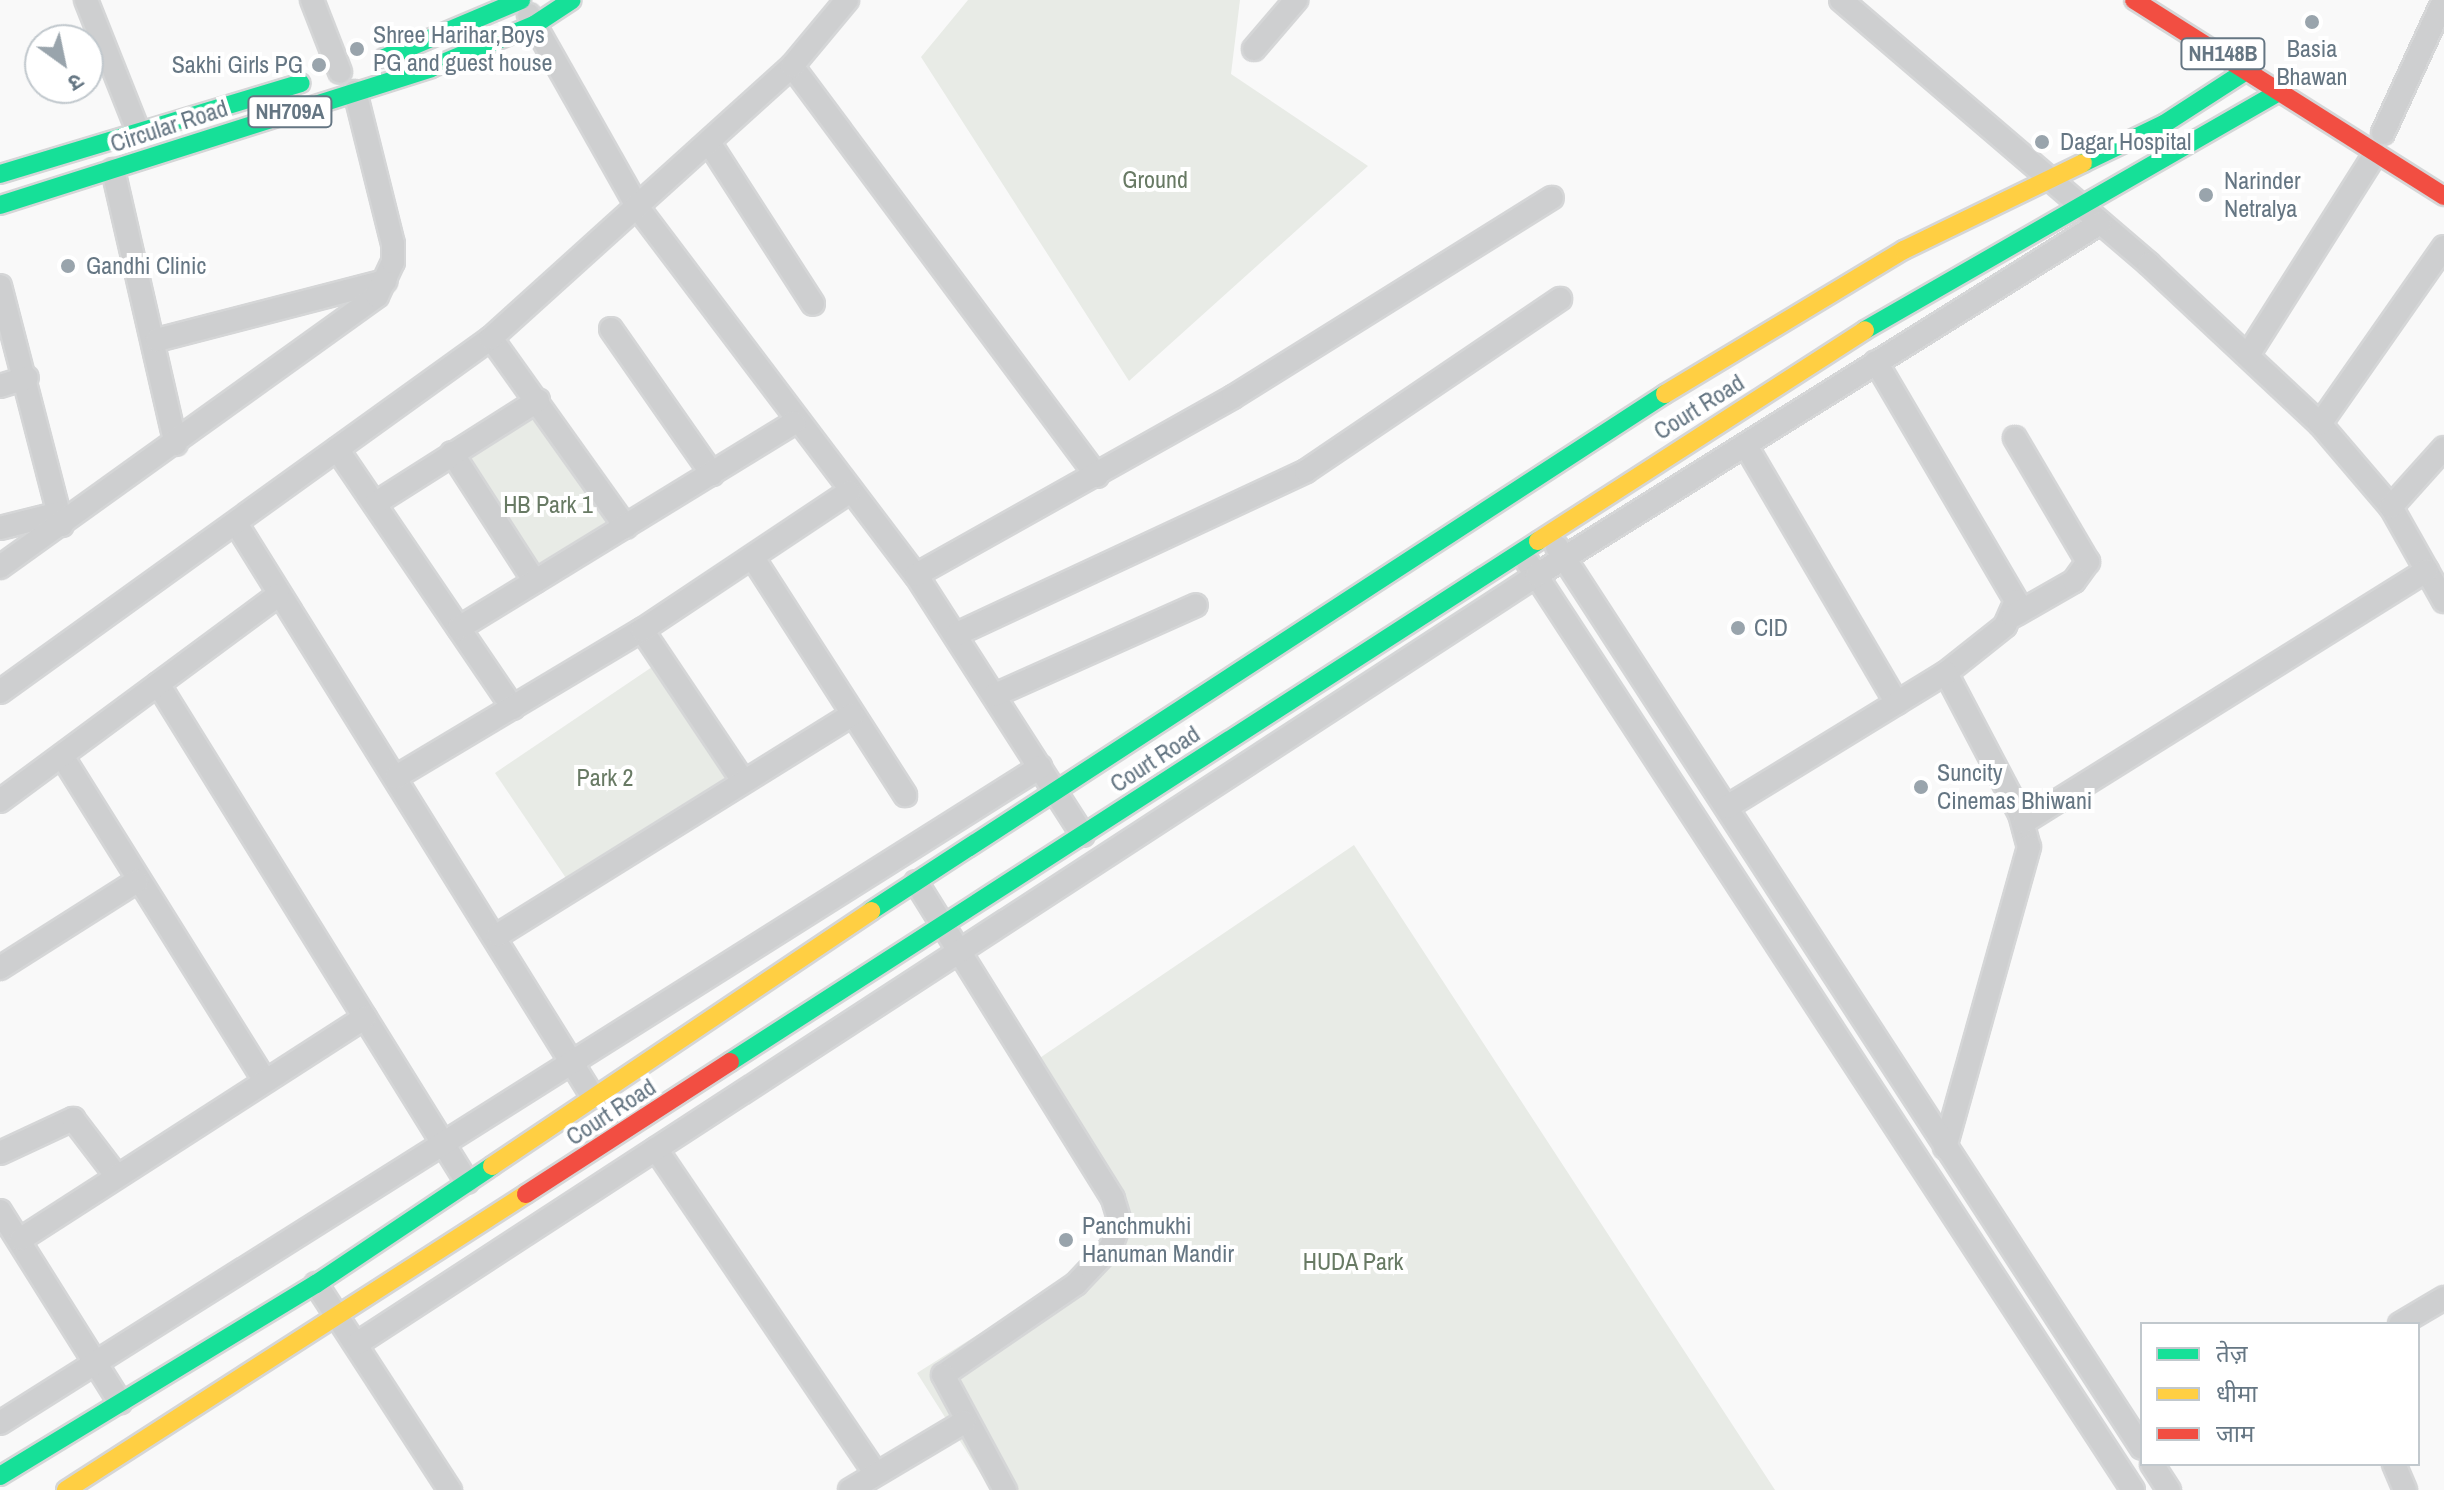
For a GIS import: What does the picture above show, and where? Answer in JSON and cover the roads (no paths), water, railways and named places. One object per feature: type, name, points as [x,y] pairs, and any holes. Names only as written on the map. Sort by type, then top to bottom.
[{"type":"main road","name":"NH709A","points":[[0,174],[355,67],[521,0]]},
{"type":"main road","name":"Circular Road","points":[[0,205],[355,92],[534,25],[572,0]]},
{"type":"main road","name":"NH148B","points":[[2134,0],[2313,107],[2379,143],[2444,171]]},
{"type":"main road","points":[[0,1476],[316,1284],[1054,788],[1720,358],[1904,250],[2049,182],[2189,110],[2249,69]]},
{"type":"main road","name":"Court Road","points":[[66,1490],[340,1317],[1547,532],[1921,294],[2082,208],[2283,90]]},
{"type":"main road","name":"NH148B","points":[[2379,143],[2444,196]]},
{"type":"street","points":[[86,0],[138,131]]},
{"type":"street","points":[[312,0],[355,67]]},
{"type":"street","points":[[521,0],[638,208],[794,423],[916,575],[957,634],[1083,835]]},
{"type":"street","points":[[2,687],[237,525],[491,338],[710,144],[792,66],[847,0]]},
{"type":"street","points":[[1254,49],[1296,0]]},
{"type":"street","points":[[1841,0],[2100,223],[2320,424],[2391,507],[2444,601]]},
{"type":"street","points":[[2248,355],[2379,143],[2444,0]]},
{"type":"street","points":[[792,66],[1097,476]]},
{"type":"street","points":[[0,567],[61,519],[176,444],[361,312],[385,281],[393,244],[355,92]]},
{"type":"street","points":[[710,144],[813,304]]},
{"type":"street","points":[[113,170],[157,340],[176,444]]},
{"type":"street","points":[[916,575],[1097,476],[1552,198]]},
{"type":"street","points":[[358,1343],[1537,575],[2100,223]]},
{"type":"street","points":[[2320,424],[2444,247]]},
{"type":"street","points":[[157,340],[385,281]]},
{"type":"street","points":[[0,286],[27,378],[61,519]]},
{"type":"street","points":[[957,634],[1306,471],[1560,299]]},
{"type":"street","points":[[611,329],[712,474]]},
{"type":"street","points":[[491,338],[626,527]]},
{"type":"street","points":[[1876,362],[2014,593],[2013,616]]},
{"type":"street","points":[[0,386],[27,378]]},
{"type":"street","points":[[376,503],[538,400]]},
{"type":"street","points":[[459,628],[794,423]]},
{"type":"street","points":[[1727,807],[1946,673],[2013,616],[2074,581],[2088,562],[2015,438]]},
{"type":"street","points":[[1746,446],[1897,703]]},
{"type":"street","points":[[2391,507],[2444,448]]},
{"type":"street","points":[[337,449],[513,708]]},
{"type":"street","points":[[452,453],[535,582]]},
{"type":"street","points":[[396,777],[642,630],[849,492]]},
{"type":"street","points":[[0,528],[61,519]]},
{"type":"street","points":[[237,525],[278,595],[498,935],[593,1097]]},
{"type":"street","points":[[1547,532],[2140,1445]]},
{"type":"street","points":[[1521,551],[2133,1490]]},
{"type":"street","points":[[753,558],[905,795]]},
{"type":"street","points":[[2024,822],[2427,570]]},
{"type":"street","points":[[0,801],[278,595]]},
{"type":"street","points":[[995,695],[1196,605]]},
{"type":"street","points":[[642,630],[743,781]]},
{"type":"street","points":[[1945,1147],[2028,859],[2024,822],[1946,673]]},
{"type":"street","points":[[158,684],[467,1182]]},
{"type":"street","points":[[498,935],[852,715]]},
{"type":"street","points":[[62,756],[137,881],[265,1081]]},
{"type":"street","points":[[0,1423],[1040,767]]},
{"type":"street","points":[[0,968],[137,881]]},
{"type":"street","points":[[916,882],[1113,1199],[1120,1222],[1111,1247],[1076,1284],[949,1367],[942,1381],[1005,1490]]},
{"type":"street","points":[[21,1239],[115,1174],[365,1017]]},
{"type":"street","points":[[0,1153],[73,1119],[115,1174]]},
{"type":"street","points":[[656,1149],[876,1474]]},
{"type":"street","points":[[0,1211],[21,1239],[120,1402]]},
{"type":"street","points":[[316,1284],[358,1343],[450,1490]]},
{"type":"street","points":[[2403,1322],[2444,1298]]},
{"type":"street","points":[[850,1490],[964,1422]]},
{"type":"street","points":[[2153,1466],[2169,1490]]},
{"type":"street","points":[[2395,1466],[2405,1490]]},
{"type":"place","name":"Basia Bhawan","points":[[2312,22]]},
{"type":"place","name":"Shree Harihar,Boys PG and guest house","points":[[357,49]]},
{"type":"place","name":"Sakhi Girls PG","points":[[319,65]]},
{"type":"place","name":"Dagar Hospital","points":[[2042,142]]},
{"type":"place","name":"Narinder Netralya","points":[[2206,195]]},
{"type":"place","name":"Gandhi Clinic","points":[[68,266]]},
{"type":"place","name":"CID","points":[[1738,628]]},
{"type":"place","name":"Suncity Cinemas Bhiwani","points":[[1921,787]]},
{"type":"place","name":"Panchmukhi Hanuman Mandir","points":[[1066,1240]]},
{"type":"park label","name":"Ground","points":[[1155,180]]},
{"type":"park label","name":"HB Park 1","points":[[548,505]]},
{"type":"park label","name":"Park 2","points":[[605,778]]},
{"type":"park label","name":"HUDA Park","points":[[1353,1262]]}]
